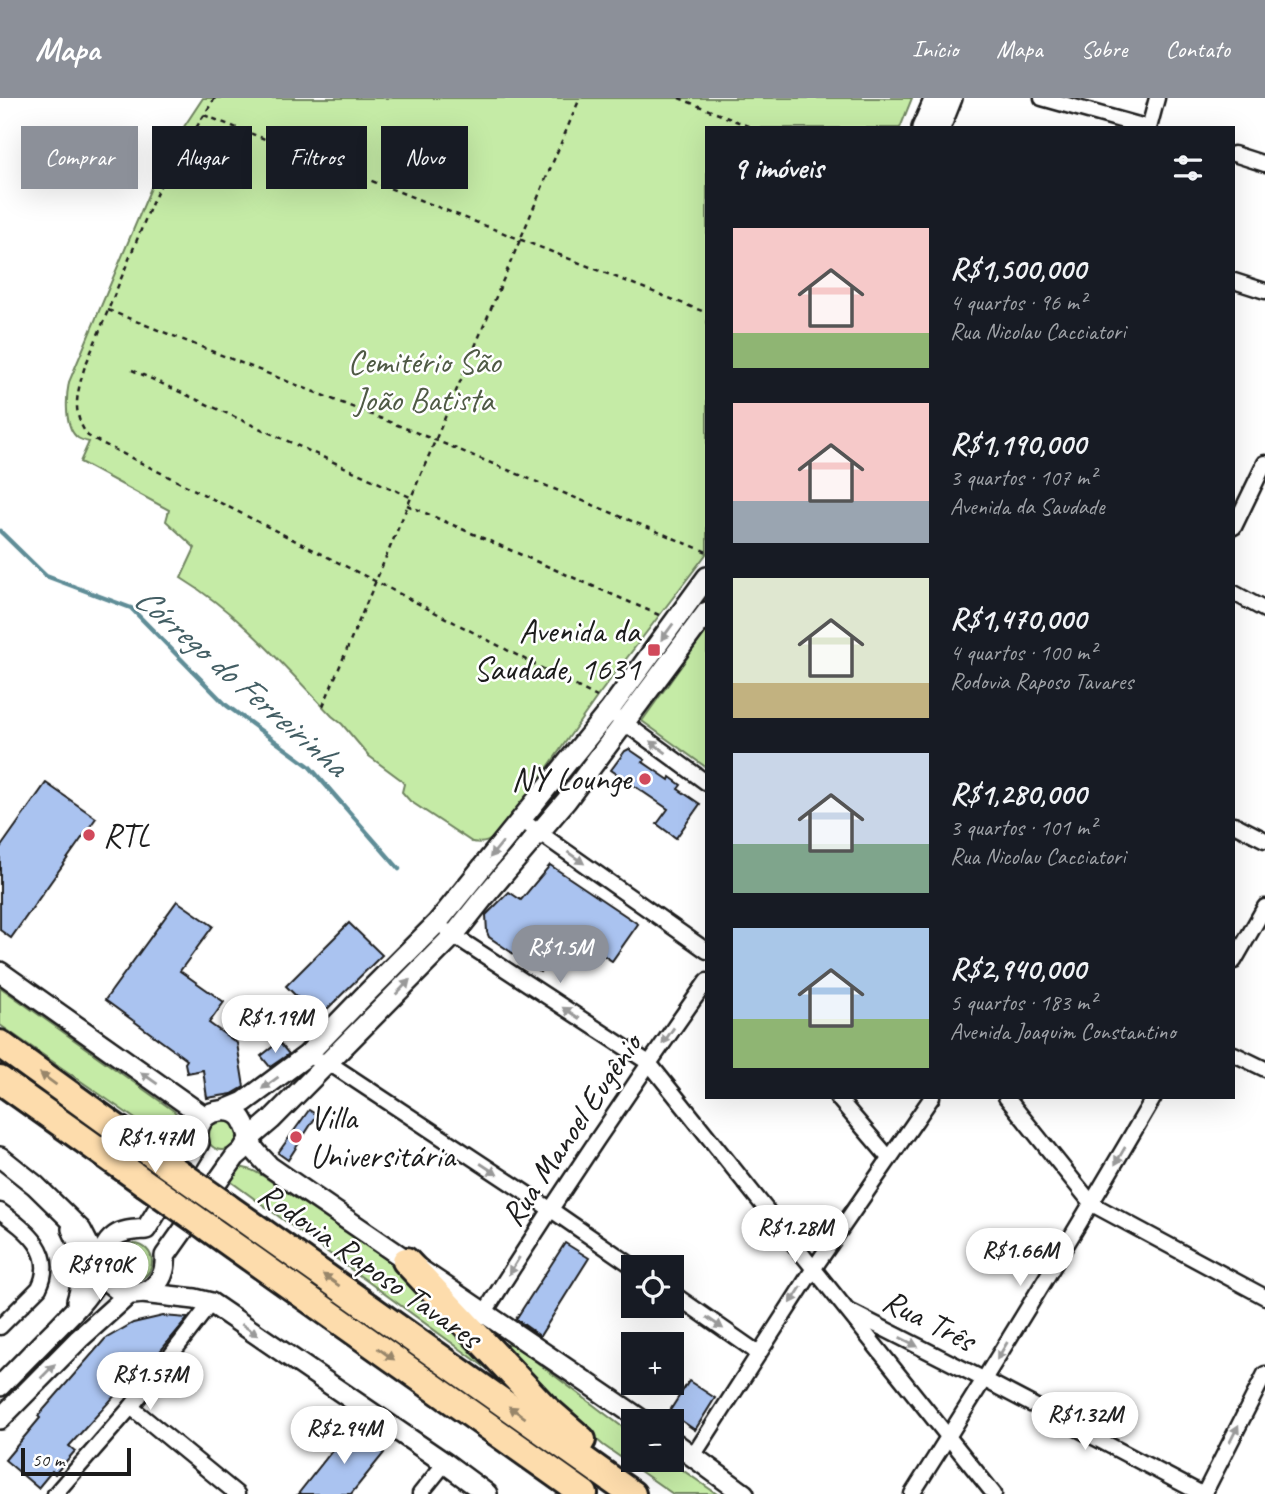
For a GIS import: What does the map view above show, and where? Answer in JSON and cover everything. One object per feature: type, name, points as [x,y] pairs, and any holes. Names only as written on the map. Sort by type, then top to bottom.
[{"type":"highway","name":"Rodovia Raposo Tavares","points":[[0,1044],[632,1494]]},
{"type":"highway","name":"Rodovia Raposo Tavares","points":[[0,1080],[584,1494]]},
{"type":"highway","points":[[406,1261],[543,1406],[644,1494]]},
{"type":"highway","points":[[548,1469],[577,1494]]},
{"type":"street","points":[[923,126],[934,98]]},
{"type":"street","points":[[941,126],[953,98]]},
{"type":"street","points":[[1042,98],[1142,126]]},
{"type":"street","points":[[1150,126],[1157,98]]},
{"type":"street","points":[[1235,154],[1265,164]]},
{"type":"street","points":[[1235,281],[1265,290]]},
{"type":"street","points":[[1235,525],[1265,463]]},
{"type":"street","points":[[0,1386],[91,1291],[103,1271],[103,1254],[107,1244],[124,1231],[146,1229],[199,1143],[198,1129],[205,1117],[244,1102],[306,1056],[437,923],[610,710],[705,581]]},
{"type":"street","points":[[1235,594],[1265,610]]},
{"type":"street","points":[[0,1419],[79,1339],[136,1293],[151,1289],[158,1283],[166,1265],[165,1256],[250,1138],[453,936],[566,801],[610,710],[705,614]]},
{"type":"street","points":[[610,710],[705,781]]},
{"type":"street","points":[[520,819],[705,950]]},
{"type":"street","points":[[1235,825],[1265,840]]},
{"type":"street","points":[[1235,959],[1265,907]]},
{"type":"street","points":[[437,923],[649,1063],[994,1494]]},
{"type":"street","points":[[0,972],[205,1117]]},
{"type":"street","name":"Rua Manoel Eugênio","points":[[485,1312],[550,1209],[705,984]]},
{"type":"street","points":[[363,997],[382,1008]]},
{"type":"street","points":[[1235,1054],[1265,1069]]},
{"type":"street","points":[[306,1056],[328,1063],[621,1258]]},
{"type":"street","points":[[839,1099],[889,1158]]},
{"type":"street","points":[[693,1456],[814,1268],[931,1099]]},
{"type":"street","points":[[1008,1099],[1092,1204],[1265,1297]]},
{"type":"street","points":[[912,1494],[985,1380],[1153,1099]]},
{"type":"street","points":[[225,1110],[236,1113],[242,1119],[253,1146],[269,1166],[626,1409]]},
{"type":"street","points":[[5,1160],[81,1230],[110,1284],[116,1289],[211,1303],[488,1494]]},
{"type":"street","points":[[0,1211],[24,1228],[42,1252],[45,1265],[39,1288],[0,1326]]},
{"type":"street","points":[[67,1215],[78,1242],[83,1276],[76,1309]]},
{"type":"street","points":[[684,1301],[758,1353]]},
{"type":"street","points":[[55,1494],[131,1407],[211,1303]]},
{"type":"street","name":"Rua Três","points":[[848,1311],[1203,1494]]},
{"type":"street","points":[[1203,1494],[1265,1374]]},
{"type":"street","points":[[131,1407],[233,1493]]},
{"type":"street","points":[[684,1450],[744,1494]]},
{"type":"street","points":[[420,1494],[445,1463]]},
{"type":"path","points":[[215,98],[152,202],[84,369],[77,394],[77,414],[81,426],[88,436],[375,580],[610,710]]},
{"type":"path","points":[[323,706],[580,98]]},
{"type":"path","points":[[679,98],[748,126]]},
{"type":"path","points":[[204,115],[705,312]]},
{"type":"path","points":[[108,310],[705,551]]},
{"type":"path","points":[[132,370],[410,497]]},
{"type":"path","points":[[407,505],[659,615]]},
{"type":"green space","name":"Cemitério São João Batista","points":[[203,98],[912,98],[901,126],[705,126],[705,556],[597,697],[504,830],[486,842],[472,842],[410,801],[402,792],[404,784],[400,779],[369,756],[342,724],[261,642],[223,608],[181,578],[195,548],[166,521],[169,510],[80,462],[89,442],[78,438],[70,427],[67,404],[69,382],[152,185],[152,189],[252,189],[252,126],[184,126]]},
{"type":"green space","points":[[705,633],[705,767],[642,721]]},
{"type":"green space","points":[[0,987],[174,1111],[185,1129],[185,1139],[180,1150],[0,1025]]},
{"type":"green space","points":[[222,1120],[233,1124],[237,1135],[233,1146],[222,1150],[211,1146],[207,1135],[211,1124]]},
{"type":"green space","points":[[233,1167],[249,1169],[263,1176],[400,1269],[526,1397],[226,1178]]},
{"type":"green space","points":[[134,1244],[147,1249],[152,1262],[147,1275],[134,1280],[121,1275],[116,1262],[121,1249]]},
{"type":"green space","points":[[491,1341],[514,1345],[621,1426],[621,1458],[603,1445],[550,1399]]},
{"type":"green space","points":[[684,1471],[717,1494],[673,1494],[642,1472]]},
{"type":"building","name":"NY Lounge","points":[[629,749],[669,780],[670,777],[681,785],[678,789],[700,804],[676,838],[657,824],[668,809],[611,770]]},
{"type":"building","points":[[46,783],[96,818],[11,938],[0,930],[0,848]]},
{"type":"building","points":[[550,865],[638,924],[612,961],[568,931],[540,972],[489,937],[486,915],[509,892],[521,900]]},
{"type":"building","points":[[177,901],[213,926],[180,971],[224,1002],[209,1023],[237,1043],[244,1087],[232,1094],[207,1098],[203,1070],[187,1073],[187,1060],[105,1000]]},
{"type":"building","points":[[349,923],[382,955],[318,1018],[286,986]]},
{"type":"building","points":[[279,1042],[289,1054],[270,1067],[261,1056]]},
{"type":"building","name":"Villa Universitária","points":[[309,1110],[317,1115],[288,1160],[278,1153]]},
{"type":"building","points":[[565,1243],[589,1258],[540,1336],[516,1319]]},
{"type":"building","points":[[163,1316],[188,1318],[123,1396],[118,1392],[69,1446],[75,1451],[55,1474],[52,1471],[38,1488],[5,1460],[40,1418],[38,1416],[105,1339],[133,1323]]},
{"type":"building","points":[[689,1381],[715,1398],[695,1430],[684,1422],[684,1409],[671,1409],[680,1395],[684,1395],[684,1389]]},
{"type":"building","points":[[351,1427],[384,1453],[351,1494],[298,1494]]},
{"type":"waterway","name":"Córrego do Ferreirinha","points":[[0,531],[46,576],[131,608],[226,705],[309,766],[399,869]]},
{"type":"place","name":"Avenida da Saudade, 1631","points":[[654,650]]},
{"type":"place","name":"NY Lounge","points":[[645,779]]},
{"type":"place","name":"RTL","points":[[89,835]]},
{"type":"place","name":"Villa Universitária","points":[[296,1137]]}]
